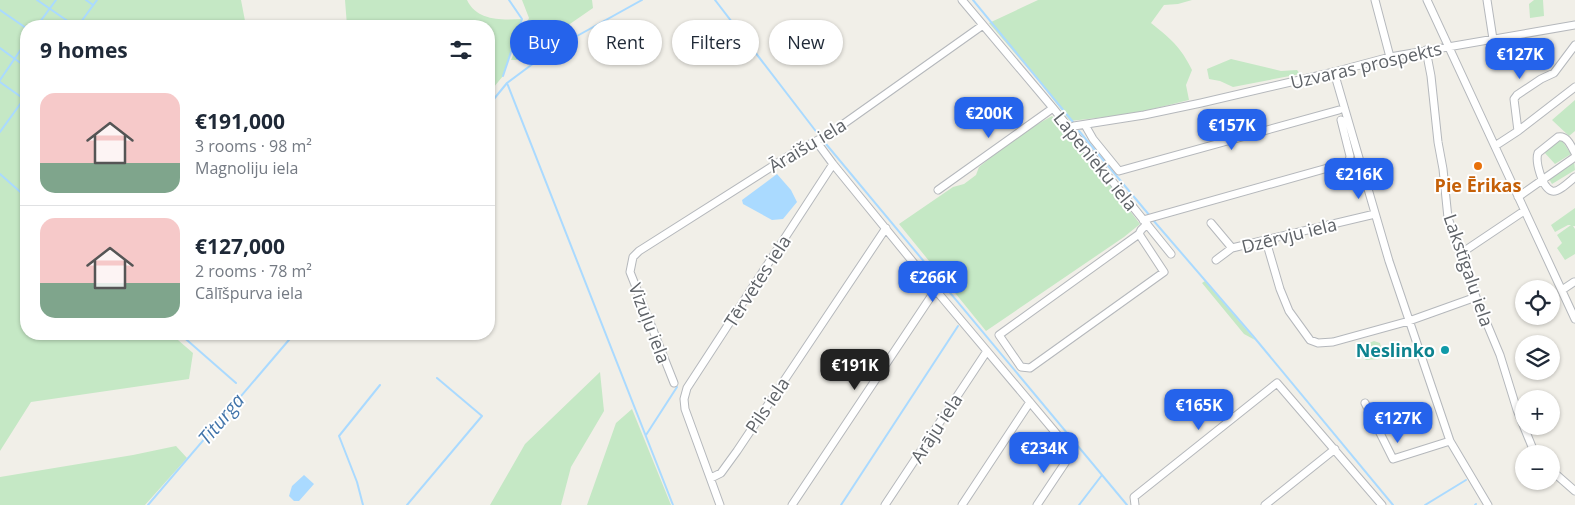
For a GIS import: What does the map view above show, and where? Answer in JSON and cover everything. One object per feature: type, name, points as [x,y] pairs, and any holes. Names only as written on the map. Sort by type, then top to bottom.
[{"type":"street","name":"Lapenieku iela","points":[[962,0],[1053,108],[1170,254]]},
{"type":"street","points":[[1375,0],[1390,57]]},
{"type":"street","points":[[1427,0],[1524,211],[1574,314]]},
{"type":"street","points":[[1487,0],[1493,38]]},
{"type":"street","name":"Āraišu iela","points":[[631,263],[633,257],[639,251],[798,150],[828,135],[983,24]]},
{"type":"street","name":"Uzvaras prospekts","points":[[1069,129],[1191,105],[1390,57],[1575,25]]},
{"type":"street","points":[[1518,131],[1514,99],[1541,79],[1554,73],[1575,45]]},
{"type":"street","name":"Lakstīgalu iela","points":[[1426,50],[1448,218],[1476,297],[1500,355],[1516,410],[1531,445]]},
{"type":"street","points":[[1334,72],[1375,214],[1450,441],[1488,505]]},
{"type":"street","points":[[1495,146],[1518,131],[1575,87]]},
{"type":"street","points":[[938,190],[1053,108]]},
{"type":"street","points":[[1085,125],[1093,139],[1119,171],[1339,110]]},
{"type":"street","points":[[1140,234],[1164,272],[1030,368],[1020,367],[999,335],[1140,234],[1145,222],[1349,162],[1350,156],[1341,120]]},
{"type":"street","points":[[1575,153],[1566,138],[1558,137],[1538,153],[1536,163],[1542,180],[1552,192],[1575,177]]},
{"type":"street","points":[[816,141],[1066,445],[1069,452],[1067,460],[1037,505]]},
{"type":"street","points":[[1518,197],[1575,157]]},
{"type":"street","name":"Tērvetes iela","points":[[710,478],[685,409],[684,399],[687,388],[833,164]]},
{"type":"street","points":[[1460,254],[1524,211]]},
{"type":"street","name":"Dzērvju iela","points":[[1216,260],[1232,248],[1375,214]]},
{"type":"street","name":"Dzērvju iela","points":[[1211,224],[1232,248]]},
{"type":"street","name":"Pils iela","points":[[710,478],[721,473],[737,451],[886,228]]},
{"type":"street","points":[[1266,241],[1280,290],[1289,311],[1310,340],[1318,343],[1333,342],[1409,321],[1476,297]]},
{"type":"street","name":"Vizuļu iela","points":[[631,263],[630,272],[674,383]]},
{"type":"street","points":[[1562,290],[1575,284]]},
{"type":"street","points":[[792,505],[936,289]]},
{"type":"street","name":"Arāju iela","points":[[885,505],[987,351]]},
{"type":"street","points":[[1134,501],[1278,383],[1382,505]]},
{"type":"street","points":[[962,505],[1030,402]]},
{"type":"street","points":[[1365,403],[1393,459],[1450,441]]},
{"type":"street","points":[[1265,505],[1335,449]]},
{"type":"street","points":[[710,478],[720,505]]},
{"type":"street","points":[[1560,478],[1575,491]]},
{"type":"green space","points":[[0,0],[241,0],[245,20],[20,20],[20,340],[178,340],[193,353],[189,379],[31,402],[0,451]]},
{"type":"green space","points":[[345,0],[467,0],[471,7],[483,16],[498,19],[522,19],[510,20],[510,55],[503,76],[495,86],[495,20],[347,20]]},
{"type":"green space","points":[[522,0],[592,0],[593,8],[576,20],[528,20]]},
{"type":"green space","points":[[1038,0],[1192,0],[1164,5],[1151,23],[1164,33],[1184,55],[1192,70],[1186,85],[1189,100],[1132,114],[1070,121],[989,23]]},
{"type":"green space","points":[[1534,0],[1543,0],[1544,16],[1530,18],[1529,4]]},
{"type":"green space","points":[[1231,59],[1281,71],[1297,70],[1300,74],[1233,87],[1220,81],[1209,79],[1207,69]]},
{"type":"green space","points":[[1575,100],[1575,131],[1569,136],[1552,120]]},
{"type":"green space","points":[[1052,116],[1108,182],[1140,224],[1124,237],[986,331],[899,224],[953,187],[964,184],[976,175],[979,167],[1020,134]]},
{"type":"green space","points":[[1561,139],[1571,154],[1555,164],[1544,152]]},
{"type":"green space","points":[[1574,161],[1575,170],[1552,184],[1549,179]]},
{"type":"green space","points":[[1575,208],[1575,226],[1573,226],[1575,229],[1575,254],[1565,260],[1557,248],[1562,243],[1557,235],[1571,225],[1555,232],[1551,225]]},
{"type":"green space","points":[[1205,281],[1255,340],[1244,334],[1202,283]]},
{"type":"green space","points":[[1374,341],[1380,343],[1383,354],[1379,359],[1366,360],[1362,356],[1364,345]]},
{"type":"green space","points":[[600,372],[604,411],[571,467],[561,505],[490,505],[525,444]]},
{"type":"green space","points":[[632,409],[671,505],[587,505],[616,423]]},
{"type":"green space","points":[[176,446],[187,458],[145,505],[0,505],[0,477]]},
{"type":"water","points":[[777,174],[791,190],[797,202],[783,219],[772,220],[743,204],[742,200]]},
{"type":"water","points":[[304,475],[314,484],[299,501],[294,501],[289,496],[292,486]]},
{"type":"waterway","points":[[37,0],[66,20]]},
{"type":"waterway","points":[[41,20],[56,0]]},
{"type":"waterway","points":[[86,0],[93,5]]},
{"type":"waterway","points":[[82,20],[97,0]]},
{"type":"waterway","points":[[503,76],[522,19],[509,0]]},
{"type":"waterway","name":"Titurga","points":[[495,98],[507,83],[550,51],[642,0]]},
{"type":"waterway","points":[[715,0],[818,134]]},
{"type":"waterway","points":[[973,0],[1073,122]]},
{"type":"waterway","points":[[0,10],[20,24]]},
{"type":"waterway","points":[[0,48],[20,63]]},
{"type":"waterway","points":[[0,80],[20,51]]},
{"type":"waterway","points":[[0,82],[20,96]]},
{"type":"waterway","points":[[507,83],[673,505]]},
{"type":"waterway","points":[[0,132],[20,104]]},
{"type":"waterway","points":[[1079,131],[1150,216]]},
{"type":"waterway","points":[[826,144],[1127,505]]},
{"type":"waterway","points":[[0,174],[20,192]]},
{"type":"waterway","points":[[1153,220],[1253,336],[1393,505]]},
{"type":"waterway","points":[[841,505],[958,326]]},
{"type":"waterway","points":[[187,340],[236,383]]},
{"type":"waterway","name":"Titurga","points":[[148,505],[289,340]]},
{"type":"waterway","points":[[407,505],[482,416],[437,378]]},
{"type":"waterway","points":[[363,505],[357,482],[339,436],[380,385]]},
{"type":"waterway","points":[[646,435],[677,387]]},
{"type":"waterway","points":[[1079,505],[1102,475]]},
{"type":"waterway","points":[[1425,505],[1466,480]]},
{"type":"place","name":"Pie Ērikas","points":[[1478,166]]},
{"type":"place","name":"Neslinko","points":[[1445,350]]}]
